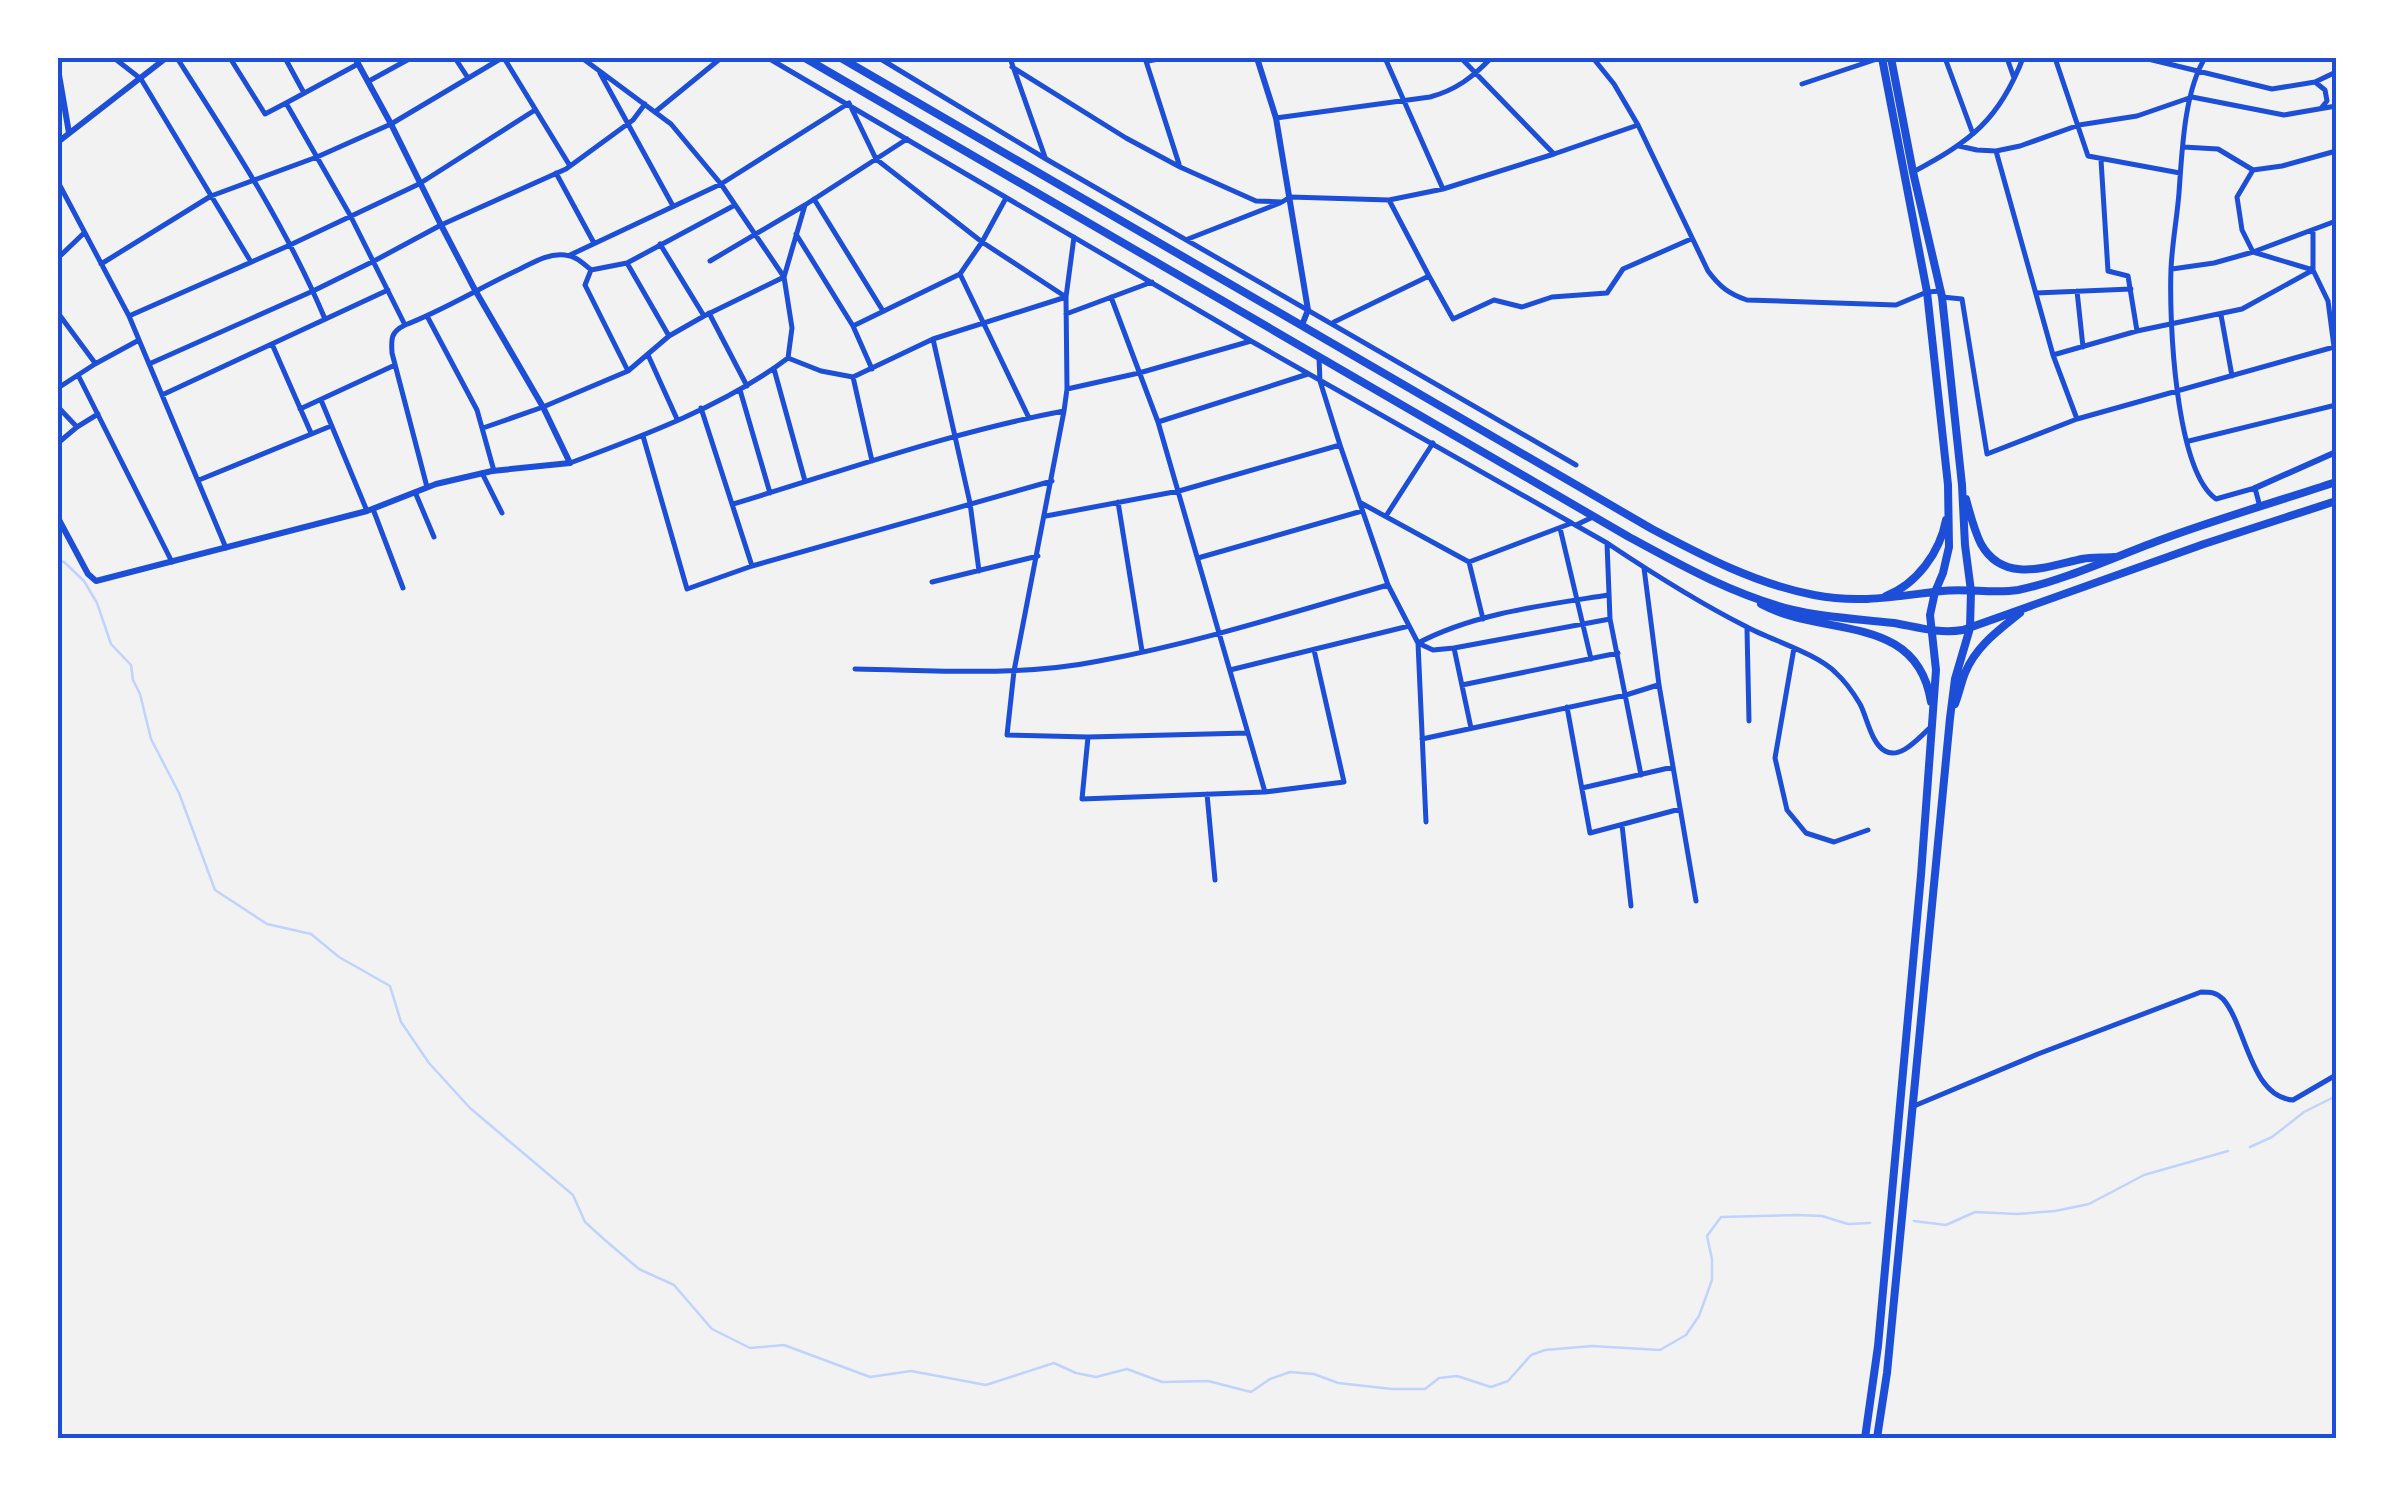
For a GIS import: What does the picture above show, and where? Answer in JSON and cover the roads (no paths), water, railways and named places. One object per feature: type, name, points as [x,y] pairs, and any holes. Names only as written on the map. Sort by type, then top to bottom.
[{"type":"main road","points":[[805,58],[1680,565],[1787,616],[1874,634],[1902,648],[1926,680],[1933,726]]},
{"type":"main road","points":[[840,58],[1624,513],[1691,550],[1784,588],[1834,598],[1874,600],[1935,592],[2016,590],[2336,482]]},
{"type":"main road","points":[[1865,1438],[1878,1346],[1933,726],[1936,670],[1930,614],[1950,547],[1948,485],[1927,292],[1882,58]]},
{"type":"main road","points":[[1876,1438],[1887,1373],[1950,718],[1955,679],[1970,628],[1971,591],[1941,294],[1891,58]]},
{"type":"main road","points":[[1874,600],[1903,588],[1929,559],[1944,528],[1948,485]]},
{"type":"main road","points":[[1962,485],[1981,544],[2005,565],[2035,570],[2085,558],[2114,557]]},
{"type":"main road","points":[[1743,594],[1818,615],[1948,632],[1970,628],[2336,501]]},
{"type":"main road","points":[[1950,718],[1973,658],[1991,635],[2028,606]]},
{"type":"street","points":[[114,58],[141,79],[250,262]]},
{"type":"street","points":[[58,142],[166,58]]},
{"type":"street","points":[[177,58],[254,180],[325,319]]},
{"type":"street","points":[[230,58],[265,114],[357,60],[474,290],[543,407],[570,464]]},
{"type":"street","points":[[285,58],[304,93]]},
{"type":"street","points":[[369,81],[411,58]]},
{"type":"street","points":[[455,58],[468,78]]},
{"type":"street","points":[[102,264],[211,196],[317,157],[391,124],[503,58],[570,166]]},
{"type":"street","points":[[582,58],[671,124],[721,184],[784,277]]},
{"type":"street","points":[[656,112],[721,58]]},
{"type":"street","points":[[768,58],[1320,381],[1607,543],[1747,628],[1835,671],[1859,703],[1881,748],[1888,753],[1905,750],[1933,726]]},
{"type":"street","points":[[879,58],[1046,159],[1576,465]]},
{"type":"street","points":[[1010,58],[1046,159]]},
{"type":"street","points":[[1164,58],[1146,60],[1180,167]]},
{"type":"street","points":[[1257,58],[1276,118],[1290,197],[1308,310],[1302,325]]},
{"type":"street","points":[[1385,58],[1443,189]]},
{"type":"street","points":[[1460,58],[1554,154]]},
{"type":"street","points":[[1276,118],[1448,92],[1491,58]]},
{"type":"street","points":[[1593,58],[1638,125],[1691,239],[1719,287],[1747,300],[1896,305],[1927,292],[1962,299],[1986,454],[2076,419],[2335,348],[2328,301],[2313,270],[2313,230]]},
{"type":"street","points":[[1802,84],[1882,58]]},
{"type":"street","points":[[1945,58],[1974,134]]},
{"type":"street","points":[[2007,58],[2015,80]]},
{"type":"street","points":[[1913,172],[1974,134],[2001,105],[2023,58]]},
{"type":"street","points":[[2055,58],[2088,156],[2180,174]]},
{"type":"street","points":[[2144,58],[2272,88],[2315,82],[2336,72]]},
{"type":"street","points":[[2205,58],[2196,72],[2181,148],[2171,269],[2177,390],[2197,476],[2216,499],[2255,488],[2336,452]]},
{"type":"street","points":[[1012,67],[1180,167],[1256,201],[1282,202]]},
{"type":"street","points":[[58,69],[68,133]]},
{"type":"street","points":[[598,70],[673,206]]},
{"type":"street","points":[[2315,82],[2325,90],[2327,101],[2320,109]]},
{"type":"street","points":[[1959,146],[1996,151],[2020,146],[2079,125],[2137,116],[2192,96],[2284,115],[2336,106]]},
{"type":"street","points":[[286,103],[350,215],[405,325]]},
{"type":"street","points":[[149,364],[556,174],[627,124],[645,104]]},
{"type":"street","points":[[849,104],[876,159],[982,242],[1066,297]]},
{"type":"street","points":[[570,255],[721,184],[849,104]]},
{"type":"street","points":[[129,316],[419,184],[534,110]]},
{"type":"street","points":[[1185,240],[1290,197],[1388,200],[1443,189],[1638,125]]},
{"type":"street","points":[[710,261],[908,139]]},
{"type":"street","points":[[2181,148],[2218,149],[2253,170],[2336,152]]},
{"type":"street","points":[[1996,151],[2076,419]]},
{"type":"street","points":[[2101,160],[2108,271],[2128,276],[2137,330]]},
{"type":"street","points":[[2253,170],[2237,197],[2242,230],[2254,252],[2313,270]]},
{"type":"street","points":[[556,174],[594,244]]},
{"type":"street","points":[[58,182],[129,316],[226,548]]},
{"type":"street","points":[[853,326],[960,274],[1006,198]]},
{"type":"street","points":[[814,199],[882,312]]},
{"type":"street","points":[[1388,200],[1453,319],[1494,300],[1522,307],[1552,297],[1608,293],[1623,269],[1691,239]]},
{"type":"street","points":[[58,518],[88,574],[96,581],[370,510],[428,487],[482,473],[570,464],[643,436],[744,388],[788,358],[792,328],[784,277],[806,204]]},
{"type":"street","points":[[592,270],[627,262],[735,205]]},
{"type":"street","points":[[2171,269],[2254,252],[2336,221]]},
{"type":"street","points":[[58,258],[84,233]]},
{"type":"street","points":[[796,234],[853,326],[872,370]]},
{"type":"street","points":[[1074,237],[1065,314],[1067,389],[1014,671],[1007,736],[1088,738],[1248,732]]},
{"type":"street","points":[[660,244],[707,314],[744,388],[770,493]]},
{"type":"street","points":[[428,487],[396,365],[391,337],[395,330],[551,254],[570,255],[592,270]]},
{"type":"street","points":[[627,262],[669,336]]},
{"type":"street","points":[[592,270],[585,285],[628,371]]},
{"type":"street","points":[[2054,355],[2137,330],[2242,309],[2313,270]]},
{"type":"street","points":[[960,274],[1029,418]]},
{"type":"street","points":[[1332,323],[1429,276]]},
{"type":"street","points":[[483,428],[628,371],[669,336],[784,277]]},
{"type":"street","points":[[1065,314],[1152,282]]},
{"type":"street","points":[[2036,293],[2131,289]]},
{"type":"street","points":[[162,395],[388,290]]},
{"type":"street","points":[[2077,291],[2084,348]]},
{"type":"street","points":[[788,358],[852,377],[933,339],[1066,297]]},
{"type":"street","points":[[1112,297],[1158,422],[1265,792]]},
{"type":"street","points":[[58,313],[95,364]]},
{"type":"street","points":[[2220,315],[2232,376]]},
{"type":"street","points":[[428,316],[477,410],[494,471]]},
{"type":"street","points":[[933,339],[970,503],[979,570]]},
{"type":"street","points":[[58,388],[140,340]]},
{"type":"street","points":[[1067,389],[1251,341]]},
{"type":"street","points":[[272,344],[311,434]]},
{"type":"street","points":[[648,355],[677,419]]},
{"type":"street","points":[[1319,357],[1320,381],[1362,511],[1388,585],[1418,643],[1426,822]]},
{"type":"street","points":[[300,408],[396,365]]},
{"type":"street","points":[[774,368],[805,482]]},
{"type":"street","points":[[1158,422],[1308,374]]},
{"type":"street","points":[[78,375],[172,562]]},
{"type":"street","points":[[852,377],[872,461]]},
{"type":"street","points":[[321,400],[403,588]]},
{"type":"street","points":[[2188,441],[2336,405]]},
{"type":"street","points":[[58,407],[76,427]]},
{"type":"street","points":[[702,408],[752,566]]},
{"type":"street","points":[[733,504],[954,436],[1064,411]]},
{"type":"street","points":[[58,443],[98,414]]},
{"type":"street","points":[[199,480],[331,426]]},
{"type":"street","points":[[643,436],[687,589],[752,566],[1052,480]]},
{"type":"street","points":[[1386,516],[1432,443]]},
{"type":"street","points":[[1045,516],[1178,491],[1340,446]]},
{"type":"street","points":[[482,473],[502,514]]},
{"type":"street","points":[[2255,488],[2260,507]]},
{"type":"street","points":[[416,492],[434,538]]},
{"type":"street","points":[[1118,502],[1142,651]]},
{"type":"street","points":[[1359,502],[1469,562],[1483,619]]},
{"type":"street","points":[[1198,558],[1362,511]]},
{"type":"street","points":[[1469,562],[1595,516]]},
{"type":"street","points":[[1560,528],[1590,659]]},
{"type":"street","points":[[1607,543],[1610,619],[1641,775]]},
{"type":"street","points":[[932,582],[1038,556]]},
{"type":"street","points":[[1644,568],[1659,684],[1696,901]]},
{"type":"street","points":[[855,669],[1014,671],[1098,662],[1388,585]]},
{"type":"street","points":[[1418,643],[1483,619],[1610,595]]},
{"type":"street","points":[[1418,643],[1433,650],[1454,648],[1610,619]]},
{"type":"street","points":[[1230,670],[1410,626]]},
{"type":"street","points":[[1747,628],[1750,721]]},
{"type":"street","points":[[1454,648],[1471,728]]},
{"type":"street","points":[[1794,648],[1775,758],[1787,810],[1806,833],[1834,842],[1868,830]]},
{"type":"street","points":[[1088,738],[1082,798],[1265,792],[1344,782],[1314,650]]},
{"type":"street","points":[[1462,685],[1618,653]]},
{"type":"street","points":[[1422,739],[1626,695],[1659,684]]},
{"type":"street","points":[[1567,707],[1590,833],[1680,809]]},
{"type":"street","points":[[1582,788],[1673,767]]},
{"type":"street","points":[[1207,794],[1215,880]]},
{"type":"street","points":[[1622,824],[1631,906]]},
{"type":"street","points":[[1911,1108],[2201,992],[2224,1000],[2252,1061],[2280,1098],[2293,1100],[2336,1075]]},
{"type":"waterway","points":[[58,561],[84,581],[97,603],[111,644],[131,665],[151,739],[179,793],[215,890],[267,924],[311,934],[339,957],[390,986],[401,1022],[429,1063],[470,1108],[573,1195],[585,1222],[606,1241],[639,1269],[674,1285],[712,1329],[750,1348],[784,1345],[870,1377],[911,1371],[986,1385],[1054,1363],[1096,1377],[1127,1369],[1162,1382],[1208,1381],[1251,1392],[1290,1372],[1392,1389],[1425,1389],[1439,1378],[1457,1376],[1491,1387],[1508,1381],[1531,1355],[1545,1350],[1592,1346],[1660,1350],[1686,1335],[1699,1316],[1712,1280],[1707,1236],[1721,1217],[1822,1216],[1848,1224],[1870,1223]]},
{"type":"waterway","points":[[2250,1147],[2336,1096]]},
{"type":"waterway","points":[[1914,1221],[1946,1225],[1975,1212],[2017,1214],[2089,1204],[2144,1175],[2228,1151]]}]
